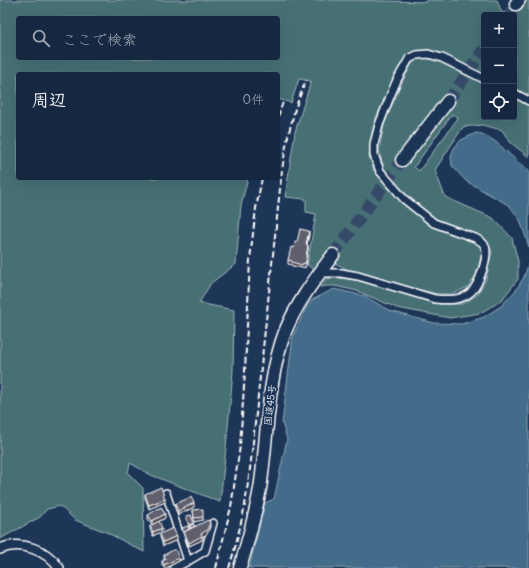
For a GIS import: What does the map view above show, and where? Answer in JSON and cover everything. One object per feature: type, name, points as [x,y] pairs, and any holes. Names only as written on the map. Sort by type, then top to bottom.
[{"type":"highway","points":[[402,160],[448,101]]},
{"type":"highway","name":"国道45号","points":[[240,568],[255,514],[261,483],[271,388],[276,360],[291,318],[313,282],[333,255]]},
{"type":"street","points":[[320,273],[341,273],[358,276],[435,299],[448,300],[460,298],[471,292],[479,280],[485,262],[485,245],[475,238],[434,223],[404,199],[380,171],[374,155],[374,144],[379,125],[396,80],[409,59],[417,55],[428,54],[442,58],[481,78]]},
{"type":"street","points":[[517,95],[529,101]]},
{"type":"street","points":[[166,493],[188,561]]},
{"type":"street","points":[[174,568],[205,551],[213,523]]},
{"type":"street","points":[[0,549],[14,546],[34,548],[55,562],[59,568]]},
{"type":"green space","points":[[0,0],[349,0],[426,2],[428,0],[497,0],[502,12],[481,12],[481,74],[429,50],[417,51],[409,54],[394,79],[379,111],[374,123],[370,142],[369,156],[374,171],[402,201],[433,226],[472,239],[480,246],[482,253],[476,275],[468,287],[452,294],[438,294],[350,271],[335,263],[339,256],[329,251],[316,271],[307,265],[316,214],[306,212],[306,199],[285,197],[295,132],[311,81],[299,79],[291,103],[280,100],[280,72],[16,72],[16,180],[247,180],[241,205],[236,264],[211,283],[199,303],[234,310],[233,371],[220,502],[151,475],[130,463],[128,473],[143,488],[144,552],[106,532],[75,520],[60,506],[47,509],[40,517],[0,539]]},
{"type":"green space","points":[[526,0],[529,0],[529,96],[517,90],[517,12],[508,12],[519,10]]},
{"type":"green space","points":[[428,56],[481,82],[481,120],[517,120],[517,99],[529,105],[529,157],[510,142],[502,130],[482,125],[463,127],[435,170],[445,197],[493,218],[512,238],[518,261],[518,279],[501,301],[480,313],[450,318],[397,308],[357,291],[335,286],[320,287],[326,279],[338,278],[363,281],[439,304],[462,304],[477,295],[486,279],[492,251],[485,238],[436,220],[406,194],[384,169],[379,150],[384,125],[399,88],[417,57]],"holes":[[[443,97],[452,103],[406,165],[399,159]],[[452,114],[458,118],[419,171],[414,167]]]},
{"type":"water","points":[[476,133],[483,134],[496,142],[529,170],[529,247],[520,220],[510,206],[466,181],[452,166],[451,156],[454,148],[461,140]]},
{"type":"water","points":[[529,262],[529,568],[249,568],[265,503],[274,499],[287,439],[282,423],[293,336],[307,306],[312,300],[334,289],[365,296],[390,311],[434,323],[462,324],[484,317],[501,306],[516,290],[524,277]]},
{"type":"building","points":[[300,229],[309,231],[306,244],[308,245],[307,258],[305,264],[303,263],[302,265],[288,260],[291,247],[294,248],[295,242],[297,242]]},
{"type":"building","points":[[161,487],[165,499],[149,505],[145,494]]},
{"type":"building","points":[[191,497],[194,503],[178,511],[175,504]]},
{"type":"building","points":[[161,507],[165,514],[152,521],[148,515]]},
{"type":"building","points":[[203,509],[203,517],[194,518],[193,510]]},
{"type":"building","points":[[191,515],[194,523],[189,525],[186,516]]},
{"type":"building","points":[[208,520],[210,523],[207,530],[201,534],[202,536],[189,543],[184,532]]},
{"type":"building","points":[[159,521],[162,528],[153,532],[150,526]]},
{"type":"building","points":[[188,526],[189,529],[184,533],[182,528]]},
{"type":"building","points":[[173,528],[177,536],[163,542],[160,534]]},
{"type":"building","points":[[175,549],[179,558],[164,565],[162,561],[166,559],[164,555]]},
{"type":"tunnel","points":[[511,12],[516,4]]},
{"type":"tunnel","points":[[448,101],[481,53]]},
{"type":"tunnel","points":[[333,255],[402,160]]},
{"type":"railway","points":[[229,568],[245,505],[251,461],[282,170],[287,140],[295,109],[306,80]]},
{"type":"railway","points":[[280,111],[283,102]]},
{"type":"railway","points":[[216,568],[231,507],[240,446],[250,259],[256,208],[262,180]]}]
